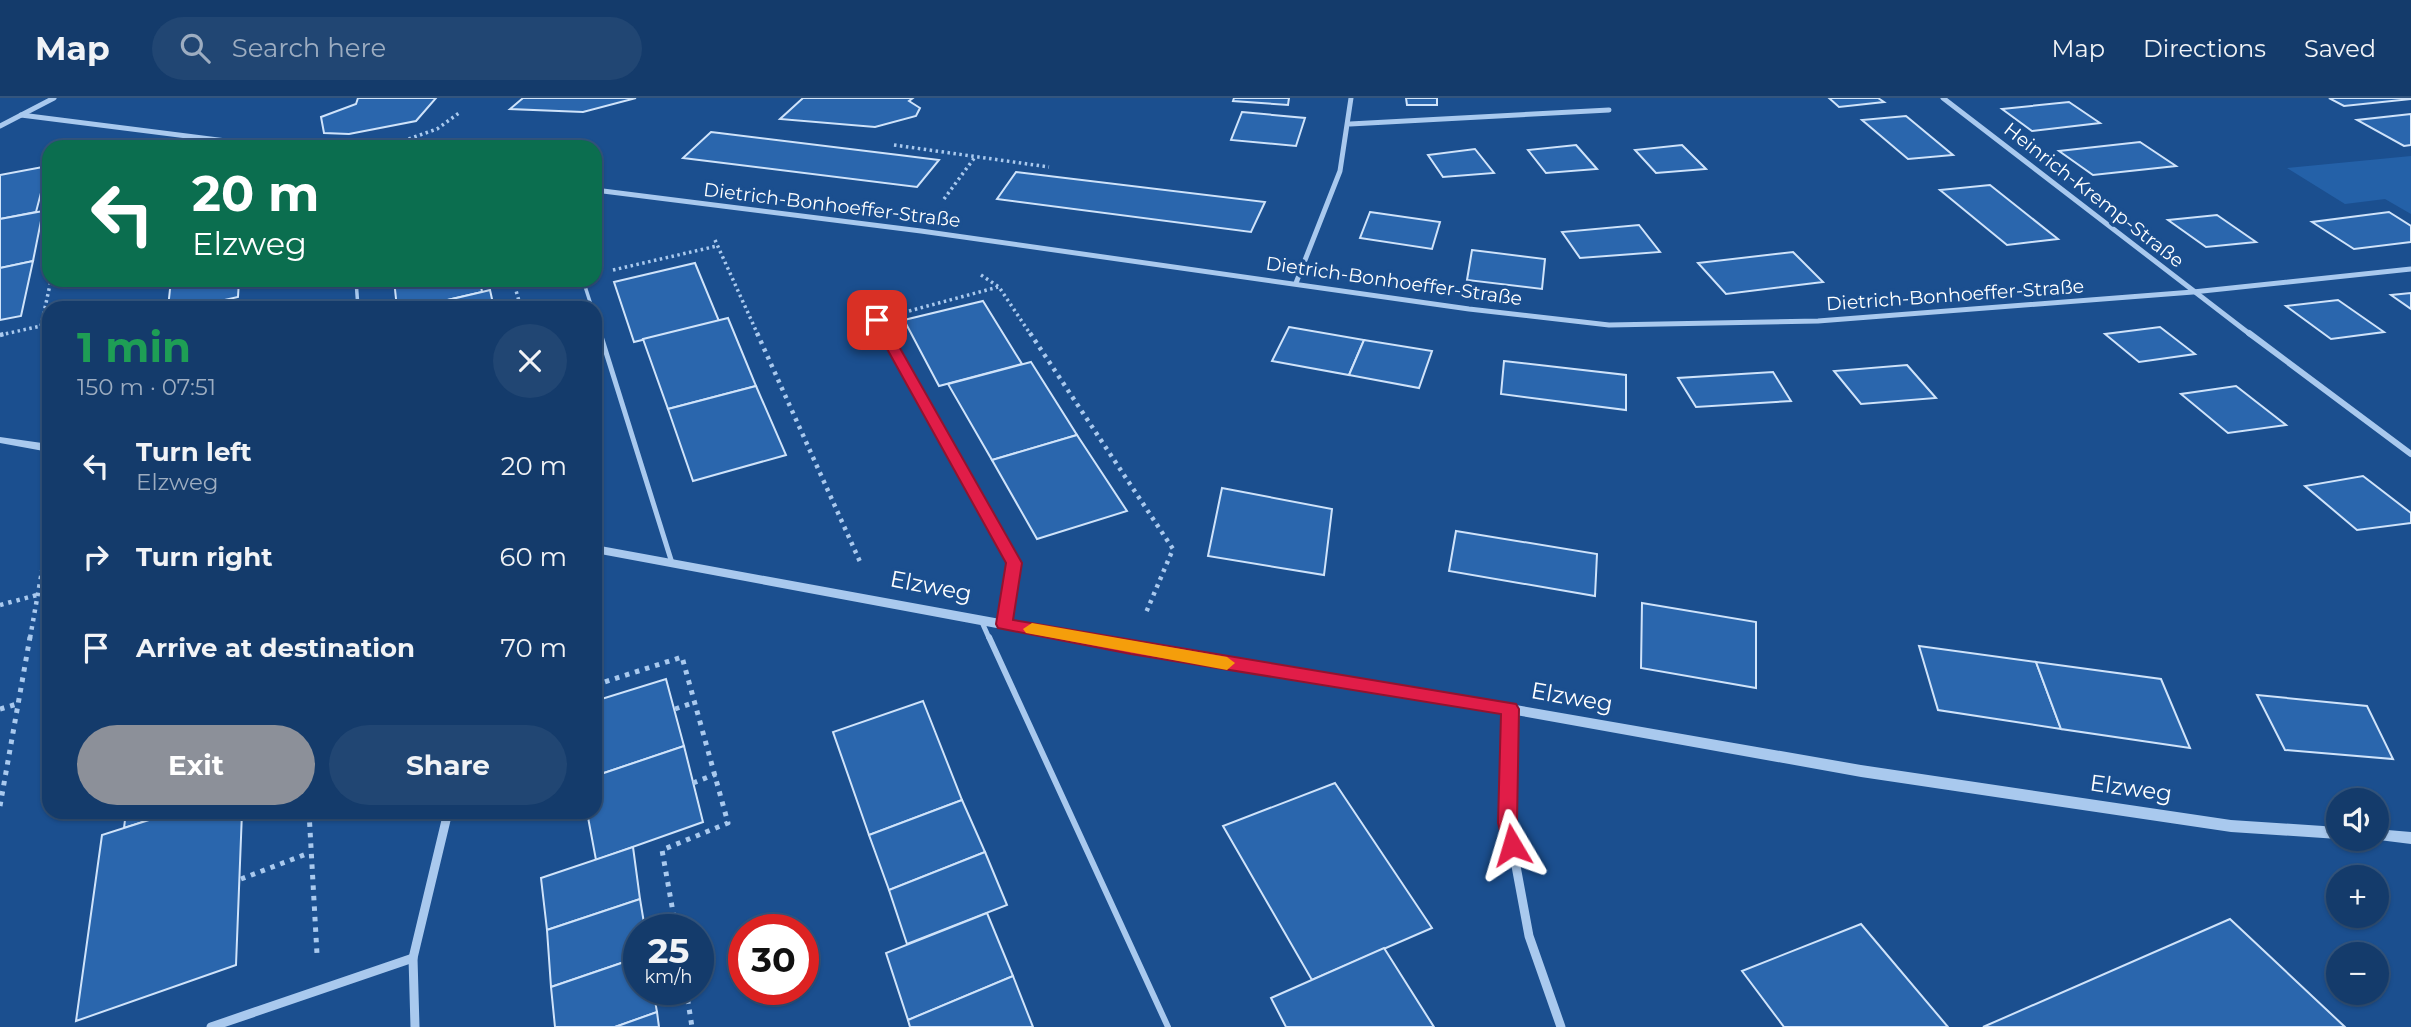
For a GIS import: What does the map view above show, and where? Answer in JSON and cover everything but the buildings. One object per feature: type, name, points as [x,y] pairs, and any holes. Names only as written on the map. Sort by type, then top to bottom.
[{"type":"street","points":[[0,126],[54,98]]},
{"type":"street","points":[[1296,283],[1340,179],[1350,124],[1351,98]]},
{"type":"street","name":"Heinrich-Kremp-Straße","points":[[1943,98],[2193,292],[2411,454]]},
{"type":"street","points":[[1350,124],[1609,110]]},
{"type":"street","points":[[21,115],[219,140]]},
{"type":"street","name":"Dietrich-Bonhoeffer-Straße","points":[[602,191],[920,231],[1480,310],[1609,325],[1818,321],[2193,292]]},
{"type":"street","name":"Heinrich-Kremp-Straße","points":[[2193,292],[2411,269]]},
{"type":"street","points":[[0,440],[42,447]]},
{"type":"street","name":"Elzweg","points":[[602,550],[1131,648],[1510,709],[1861,771],[2231,825],[2326,832]]},
{"type":"street","points":[[1510,709],[1508,823],[1529,936],[1561,1027]]},
{"type":"street","points":[[415,1027],[413,958],[446,819]]},
{"type":"street","points":[[2389,836],[2411,838]]},
{"type":"street","points":[[211,1027],[413,958]]},
{"type":"lane","points":[[877,320],[1014,563],[1004,624]]},
{"type":"lane","points":[[602,341],[672,564]]},
{"type":"lane","points":[[980,619],[1168,1027]]},
{"type":"path","points":[[406,140],[437,129],[459,113]]},
{"type":"path","points":[[894,145],[1049,167]]},
{"type":"path","points":[[920,231],[975,157]]},
{"type":"path","points":[[700,205],[877,600]]},
{"type":"path","points":[[606,271],[717,246]]},
{"type":"path","points":[[976,271],[999,287],[1173,549],[1131,648]]},
{"type":"path","points":[[944,302],[999,287]]},
{"type":"path","points":[[0,335],[41,326],[42,321]]},
{"type":"path","points":[[0,806],[42,569]]},
{"type":"path","points":[[0,605],[37,594]]},
{"type":"path","points":[[602,683],[682,657],[729,823],[662,850],[673,914]]},
{"type":"path","points":[[675,709],[695,702]]},
{"type":"path","points":[[0,709],[17,704]]},
{"type":"path","points":[[693,783],[716,774]]},
{"type":"path","points":[[309,819],[309,853],[320,990]]},
{"type":"path","points":[[240,879],[309,853]]},
{"type":"path","points":[[689,1005],[692,1027]]},
{"type":"shaded area","points":[[2411,156],[2411,214],[2385,199],[2345,204],[2287,168]]},
{"type":"slow traffic","points":[[1032,629],[1227,663]]},
{"type":"route","points":[[877,320],[1014,563],[1004,624],[1131,648],[1510,709],[1508,823],[1512,845]]}]
